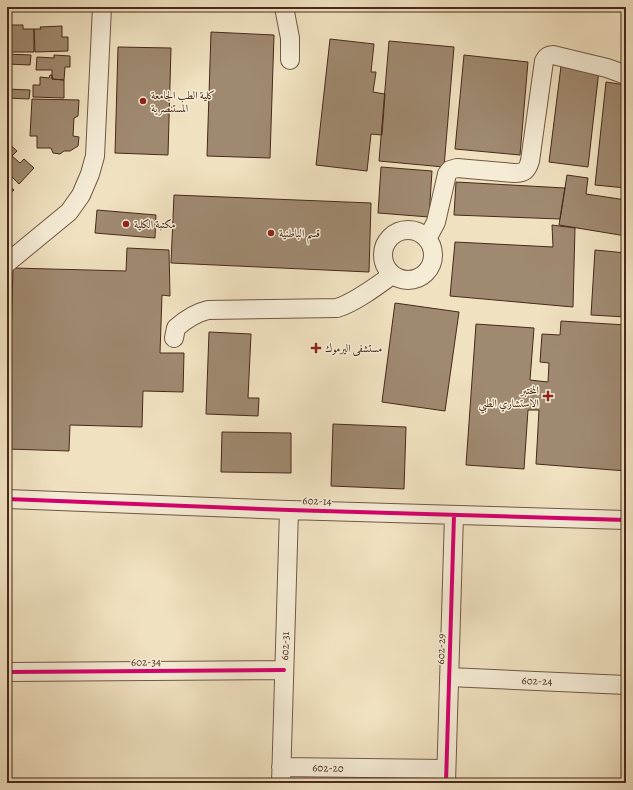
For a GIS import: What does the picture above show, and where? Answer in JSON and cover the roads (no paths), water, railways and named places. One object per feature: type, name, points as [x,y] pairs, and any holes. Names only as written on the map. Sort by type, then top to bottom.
[{"type":"street","points":[[7,263],[69,212],[81,195],[90,174],[95,156],[102,7]]},
{"type":"street","points":[[284,7],[290,38],[290,60]]},
{"type":"street","points":[[427,239],[436,222],[447,174],[450,170],[457,168],[521,173],[528,168],[544,61],[546,57],[553,55],[607,68],[626,75]]},
{"type":"street","points":[[408,231],[420,234],[427,239],[432,247],[433,255],[432,264],[428,271],[421,277],[414,280],[398,279],[392,275],[387,269],[383,254],[389,239],[395,234],[408,231]]},
{"type":"street","points":[[174,338],[176,328],[188,318],[199,312],[208,310],[337,308],[345,305],[392,275]]},
{"type":"street","name":"602-14","points":[[7,499],[289,510],[626,520]]},
{"type":"street","name":"602-31","points":[[281,775],[289,510]]},
{"type":"street","name":"602-29","points":[[446,776],[454,515]]},
{"type":"street","name":"602-34","points":[[7,672],[284,670]]},
{"type":"street","name":"602-24","points":[[449,677],[626,685]]},
{"type":"street","name":"602-20","points":[[281,775],[446,776]]},
{"type":"place","name":"كلية الطب الجامعة المستنصرية","points":[[143,101]]},
{"type":"place","name":"مكتبة الكلية","points":[[126,224]]},
{"type":"place","name":"قسم الباطنية","points":[[271,233]]},
{"type":"place","name":"مستشفى اليرموك","points":[[316,348]]},
{"type":"place","name":"المختبر الاستشاري الطبي","points":[[548,396]]}]
